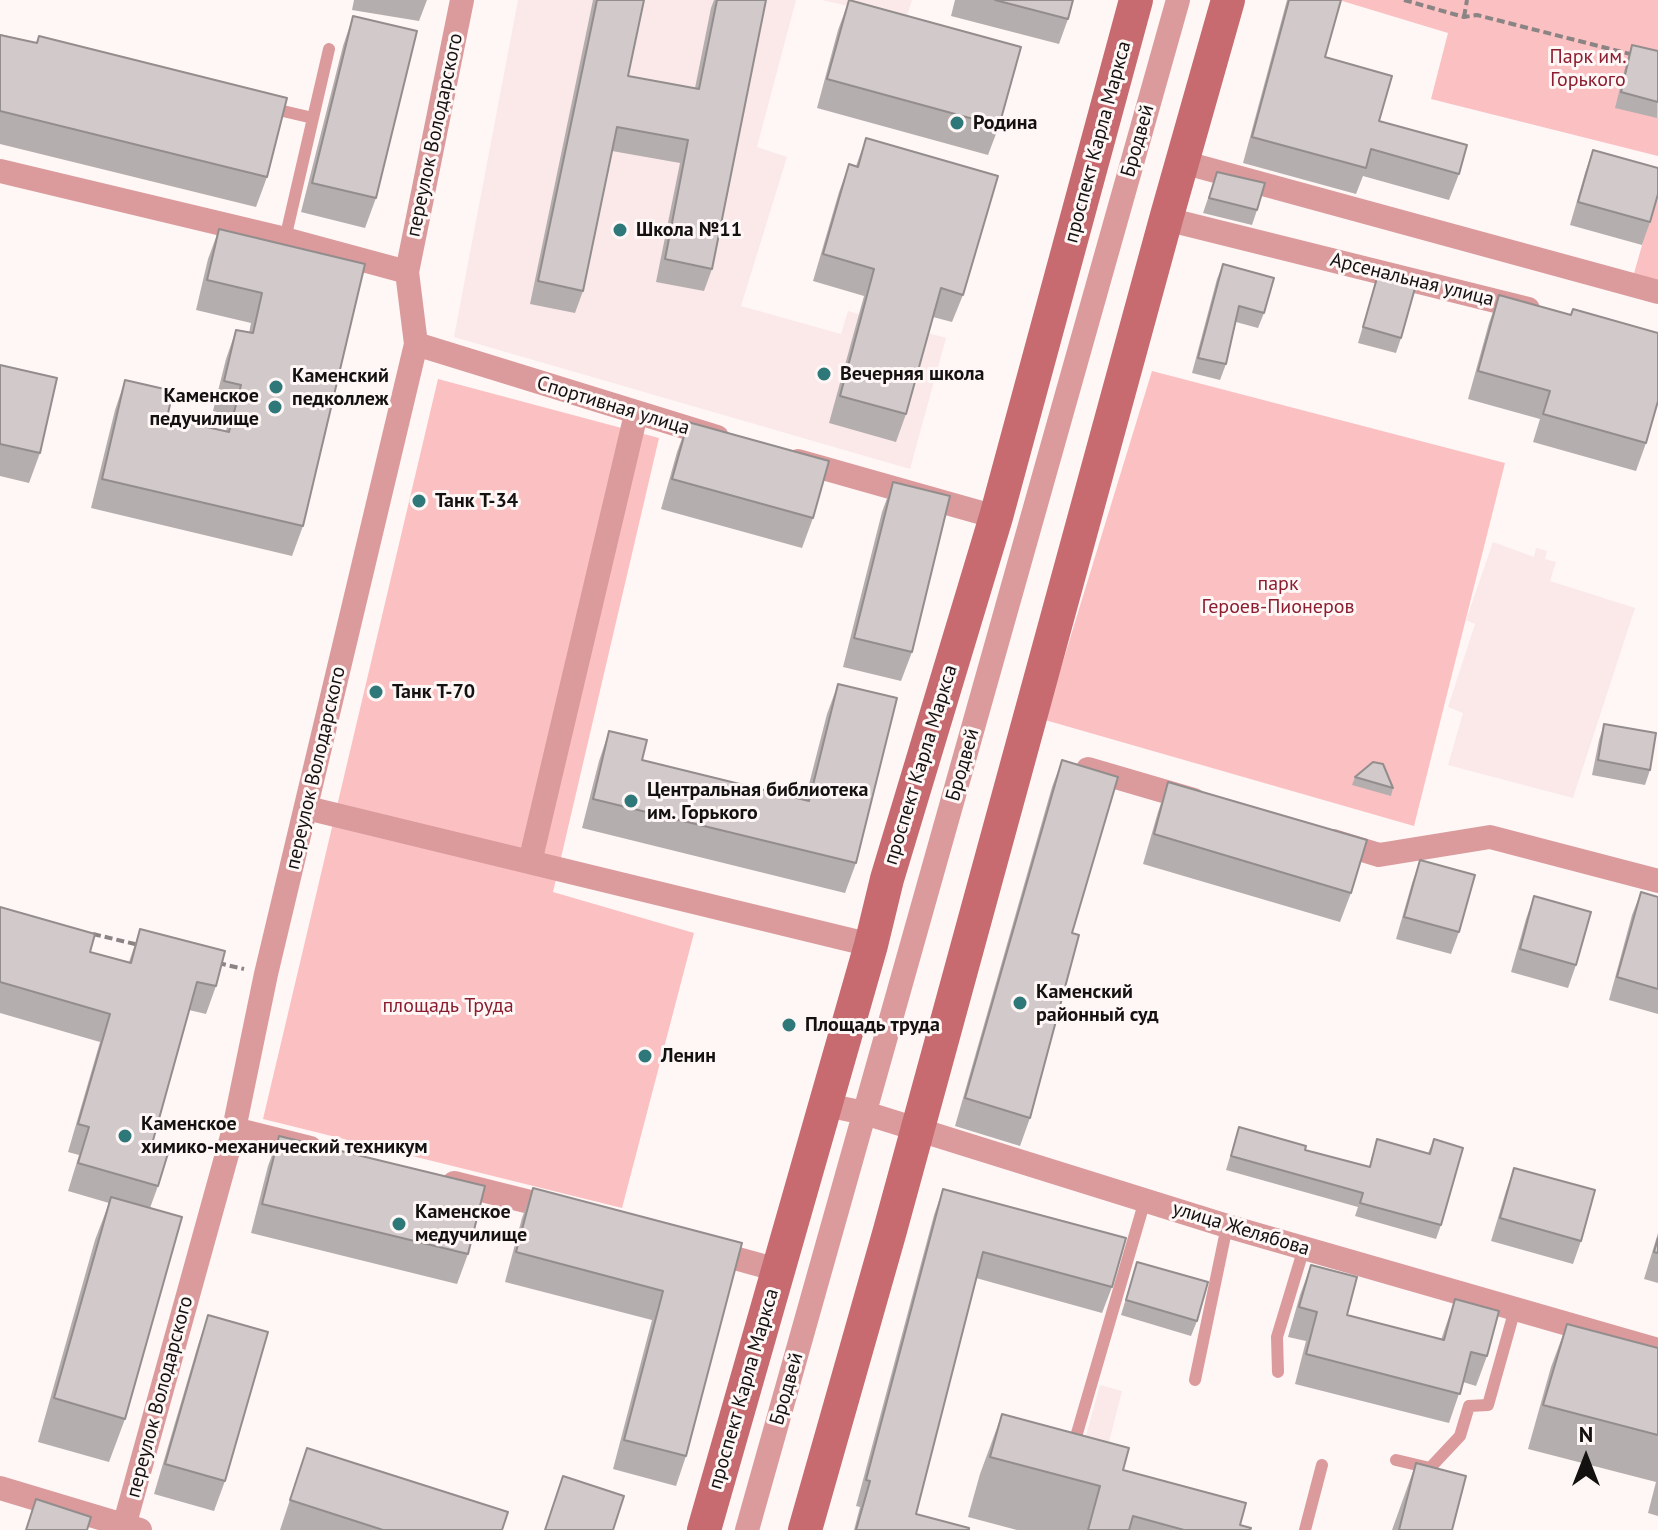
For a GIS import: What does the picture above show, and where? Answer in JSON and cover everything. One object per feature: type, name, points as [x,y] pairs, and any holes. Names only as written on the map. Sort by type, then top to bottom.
[{"type":"street","name":"переулок Володарского","points":[[129,1529],[234,1129],[266,974],[416,344],[407,272],[462,0]]},
{"type":"street","name":"проспект Карла Маркса","points":[[704,1530],[871,945],[887,879],[996,517],[1136,0]]},
{"type":"street","name":"Бродвей","points":[[747,1530],[1178,0]]},
{"type":"street","points":[[805,1530],[1228,0]]},
{"type":"street","points":[[1182,162],[1658,292]]},
{"type":"street","points":[[0,171],[285,239],[407,272]]},
{"type":"street","name":"Арсенальная улица","points":[[1166,219],[1550,315]]},
{"type":"street","name":"Спортивная улица","points":[[416,344],[741,444]]},
{"type":"street","points":[[530,862],[636,414]]},
{"type":"street","points":[[771,453],[996,517]]},
{"type":"street","points":[[1062,761],[1213,806]]},
{"type":"street","points":[[307,808],[871,945]]},
{"type":"street","points":[[1304,832],[1379,855],[1490,837],[1658,881]]},
{"type":"street","name":"улица Желябова","points":[[826,1105],[865,1113],[1227,1226],[1658,1350]]},
{"type":"street","points":[[234,1129],[326,1152]]},
{"type":"street","points":[[432,1178],[585,1216]]},
{"type":"street","points":[[690,1245],[778,1270]]},
{"type":"street","points":[[0,1488],[129,1529]]},
{"type":"lane","points":[[285,239],[329,49]]},
{"type":"lane","points":[[253,103],[313,118]]},
{"type":"lane","points":[[1057,1450],[1071,1453],[1145,1200]]},
{"type":"lane","points":[[1195,1380],[1227,1226]]},
{"type":"lane","points":[[1278,1372],[1277,1337],[1304,1248]]},
{"type":"lane","points":[[1396,1460],[1430,1468],[1460,1436],[1469,1406],[1488,1405],[1515,1309]]},
{"type":"lane","points":[[1305,1530],[1322,1465]]},
{"type":"path","points":[[1404,0],[1464,17],[1477,15],[1643,57]]},
{"type":"path","points":[[1464,17],[1467,0]]},
{"type":"path","points":[[89,933],[148,947]]},
{"type":"path","points":[[207,960],[266,974]]},
{"type":"shaded area","name":"Школа №11","points":[[518,0],[796,0],[757,147],[787,157],[741,306],[841,334],[848,311],[946,338],[910,469],[454,337]]},
{"type":"shaded area","points":[[822,0],[912,0],[906,19]]},
{"type":"shaded area","points":[[1493,542],[1534,557],[1536,548],[1547,551],[1545,559],[1556,562],[1550,581],[1635,608],[1573,798],[1448,765],[1463,713],[1448,707],[1475,624],[1466,620]]},
{"type":"shaded area","points":[[1100,1385],[1122,1391],[1102,1470],[1078,1464]]},
{"type":"green space","name":"Парк им. Горького","points":[[1339,0],[1658,0],[1658,156],[1431,99],[1448,33]]},
{"type":"green space","points":[[1658,189],[1658,292],[1631,284]]},
{"type":"green space","name":"парк Героев-Пионеров","points":[[1152,371],[1505,463],[1414,826],[1045,720]]},
{"type":"green space","name":"площадь Труда","points":[[438,379],[659,438],[553,892],[694,933],[622,1208],[263,1119]]},
{"type":"building","points":[[597,0],[644,0],[628,76],[699,89],[717,0],[766,0],[712,269],[665,259],[688,140],[617,127],[583,291],[538,281]]},
{"type":"building","points":[[849,0],[1021,47],[999,126],[827,79]]},
{"type":"building","points":[[995,0],[1073,0],[1068,19]]},
{"type":"building","points":[[1289,0],[1341,0],[1325,57],[1392,76],[1379,121],[1467,145],[1459,174],[1371,149],[1366,168],[1252,137]]},
{"type":"building","points":[[353,16],[417,31],[376,198],[312,183]]},
{"type":"building","points":[[0,35],[37,43],[39,36],[287,98],[267,177],[0,111]]},
{"type":"building","points":[[1632,45],[1658,51],[1658,102],[1621,92]]},
{"type":"building","points":[[866,138],[998,176],[963,295],[941,288],[906,414],[840,396],[874,269],[823,254],[849,164],[858,167]]},
{"type":"building","points":[[1593,150],[1658,168],[1658,194],[1650,222],[1578,202]]},
{"type":"building","points":[[1217,172],[1265,183],[1257,210],[1209,198]]},
{"type":"building","name":"Каменский педколлеж","points":[[219,229],[365,264],[303,526],[102,479],[125,380],[173,391],[167,418],[229,432],[241,385],[224,381],[236,330],[253,333],[262,293],[207,280]]},
{"type":"building","points":[[1223,264],[1274,278],[1264,313],[1239,306],[1226,364],[1198,358]]},
{"type":"building","points":[[1377,278],[1415,288],[1401,338],[1363,327]]},
{"type":"building","points":[[1499,295],[1571,315],[1573,309],[1658,333],[1658,401],[1646,443],[1543,414],[1550,391],[1478,371]]},
{"type":"building","points":[[0,365],[57,378],[40,453],[0,444]]},
{"type":"building","points":[[688,422],[829,461],[813,518],[672,479]]},
{"type":"building","points":[[893,482],[950,496],[912,652],[854,638]]},
{"type":"building","points":[[838,684],[897,698],[856,863],[593,799],[609,731],[647,740],[642,760],[809,801]]},
{"type":"building","points":[[1604,724],[1656,733],[1650,770],[1598,760]]},
{"type":"building","points":[[1062,760],[1118,777],[1072,933],[1079,935],[1030,1118],[965,1098]]},
{"type":"building","points":[[1373,762],[1383,764],[1393,788],[1355,777]]},
{"type":"building","points":[[1168,782],[1367,840],[1351,893],[1154,834]]},
{"type":"building","points":[[1420,860],[1475,875],[1459,932],[1404,917]]},
{"type":"building","points":[[1641,892],[1658,897],[1658,989],[1617,977]]},
{"type":"building","points":[[1534,896],[1591,912],[1576,965],[1520,949]]},
{"type":"building","points":[[0,907],[95,934],[90,952],[131,963],[140,929],[225,951],[216,986],[197,982],[152,1144],[169,1150],[158,1186],[78,1163],[89,1127],[78,1124],[110,1014],[0,982]]},
{"type":"building","points":[[1239,1127],[1306,1146],[1305,1150],[1370,1167],[1377,1139],[1430,1154],[1434,1139],[1463,1148],[1441,1225],[1360,1203],[1363,1193],[1231,1156]]},
{"type":"building","points":[[279,1136],[485,1186],[468,1254],[262,1204]]},
{"type":"building","points":[[1514,1168],[1595,1190],[1581,1241],[1500,1218]]},
{"type":"building","points":[[533,1188],[742,1243],[686,1456],[624,1440],[663,1291],[516,1252]]},
{"type":"building","points":[[943,1189],[1126,1238],[1112,1287],[983,1252],[916,1514],[969,1530],[856,1530],[870,1481],[866,1480]]},
{"type":"building","points":[[111,1197],[182,1217],[125,1419],[54,1398]]},
{"type":"building","points":[[1137,1262],[1208,1282],[1197,1321],[1126,1300]]},
{"type":"building","points":[[1311,1265],[1357,1277],[1347,1315],[1444,1340],[1455,1299],[1499,1311],[1487,1356],[1471,1352],[1460,1394],[1306,1354],[1317,1312],[1299,1307]]},
{"type":"building","points":[[208,1315],[268,1332],[225,1481],[165,1464]]},
{"type":"building","points":[[1567,1324],[1658,1348],[1658,1435],[1543,1405]]},
{"type":"building","points":[[1002,1414],[1129,1448],[1123,1470],[1246,1503],[1240,1525],[1251,1528],[1184,1530],[1133,1516],[1129,1530],[1088,1530],[1100,1486],[990,1457]]},
{"type":"building","points":[[307,1448],[508,1512],[502,1530],[383,1530],[290,1500]]},
{"type":"building","points":[[1416,1463],[1466,1476],[1452,1530],[1399,1530]]},
{"type":"building","points":[[563,1476],[624,1496],[613,1530],[545,1530]]},
{"type":"building","points":[[36,1499],[91,1517],[87,1530],[26,1530]]},
{"type":"place","name":"Родина","points":[[957,123]]},
{"type":"place","name":"Школа №11","points":[[620,230]]},
{"type":"place","name":"Вечерняя школа","points":[[824,374]]},
{"type":"place","name":"Каменский педколлеж","points":[[276,387]]},
{"type":"place","name":"Каменское педучилище","points":[[275,407]]},
{"type":"place","name":"Танк Т-34","points":[[419,501]]},
{"type":"place","name":"Танк Т-70","points":[[376,692]]},
{"type":"place","name":"Центральная библиотека им. Горького","points":[[631,801]]},
{"type":"place","name":"Каменский районный суд","points":[[1020,1003]]},
{"type":"place","name":"Площадь труда","points":[[789,1025]]},
{"type":"place","name":"Ленин","points":[[645,1056]]},
{"type":"place","name":"Каменское химико-механический техникум","points":[[125,1136]]},
{"type":"place","name":"Каменское медучилище","points":[[399,1224]]}]
